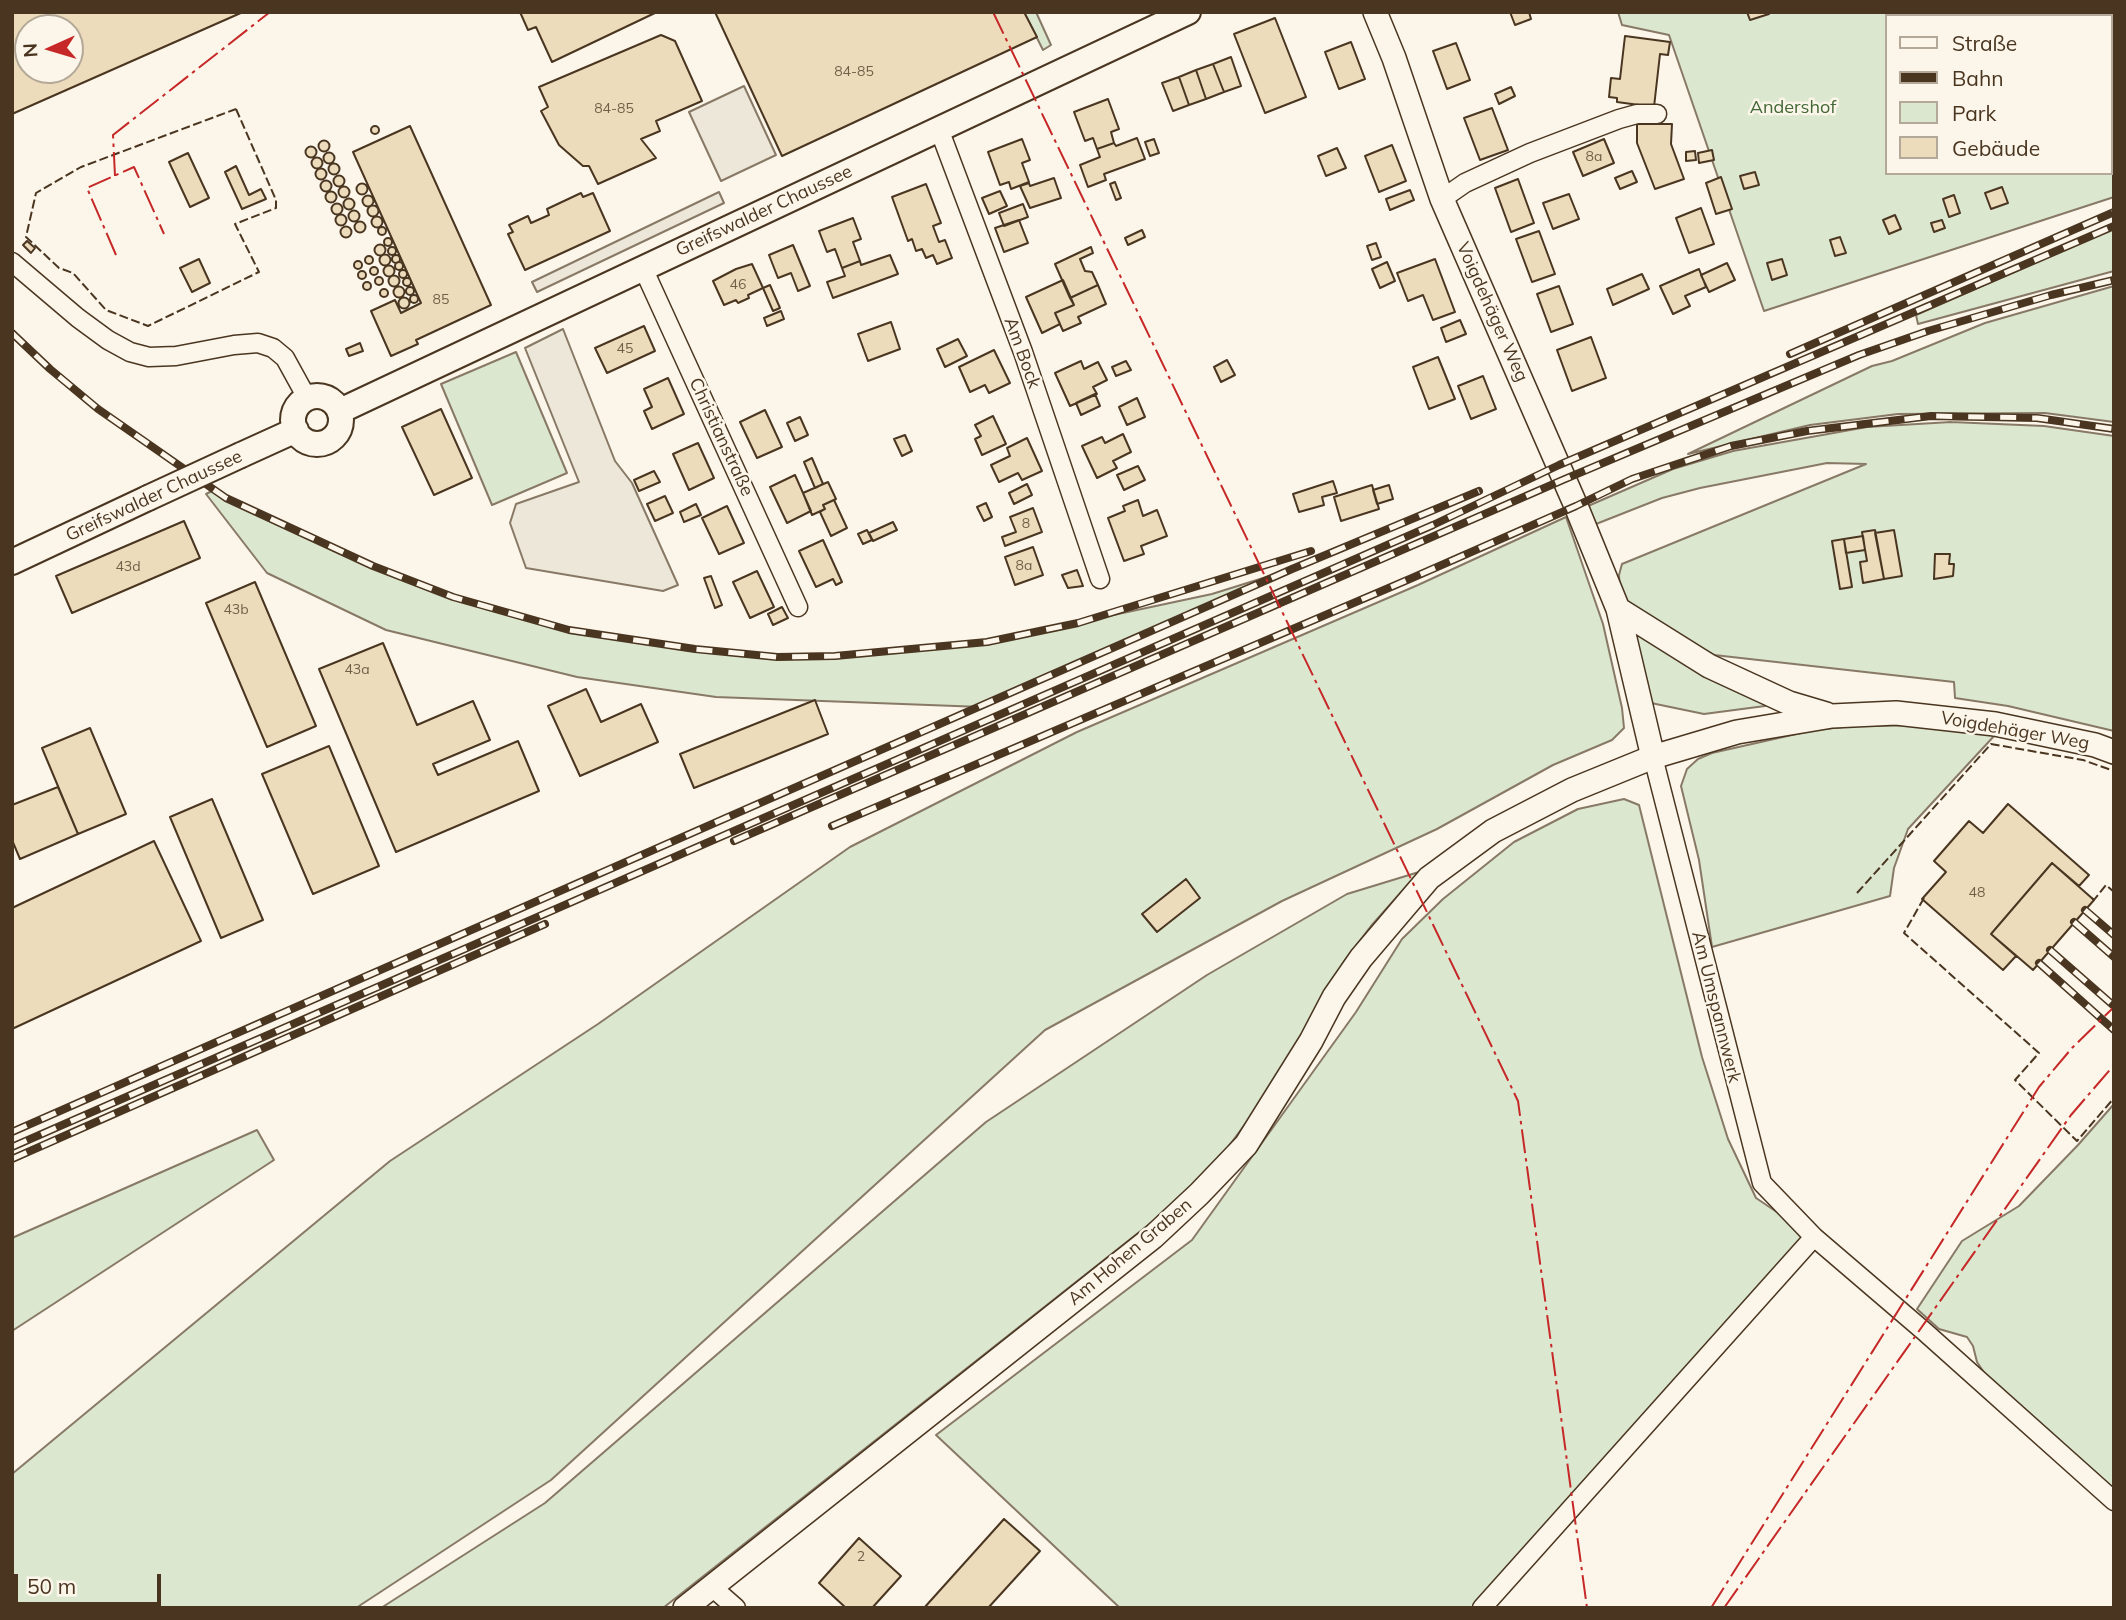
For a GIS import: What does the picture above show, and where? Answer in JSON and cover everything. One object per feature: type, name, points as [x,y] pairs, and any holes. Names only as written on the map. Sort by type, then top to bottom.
[{"type":"main road","name":"Greifswalder Chaussee","points":[[340,411],[1188,12]]},
{"type":"main road","points":[[307,398],[330,398],[340,411],[341,427],[331,440],[315,444],[300,437],[296,430],[293,415],[300,402],[307,398]]},
{"type":"main road","name":"Greifswalder Chaussee","points":[[12,562],[296,430]]},
{"type":"street","name":"Voigdehäger Weg","points":[[1376,12],[1442,199],[1618,609],[1653,757],[1737,732],[1832,716],[1896,713],[1995,723],[2095,745],[2114,752]]},
{"type":"street","points":[[1442,199],[1465,183],[1530,153],[1619,119],[1637,114],[1657,114]]},
{"type":"street","name":"Am Bock","points":[[939,129],[1023,352],[1100,579]]},
{"type":"street","points":[[12,262],[78,318],[130,352],[149,357],[176,356],[258,343],[273,348],[285,358],[307,398]]},
{"type":"street","name":"Christianstraße","points":[[643,268],[798,607]]},
{"type":"street","name":"Voigdehäger Weg","points":[[1618,609],[1709,666],[1789,703],[1832,716]]},
{"type":"street","name":"Am Umspannwerk","points":[[1653,757],[1762,1183],[1814,1237],[1935,1340],[2114,1501]]},
{"type":"street","name":"Am Hohen Graben","points":[[685,1608],[1153,1237],[1199,1194],[1246,1145],[1292,1074],[1334,997],[1354,968],[1429,878],[1493,831],[1572,790],[1653,757]]},
{"type":"street","points":[[1482,1608],[1814,1237]]},
{"type":"street","points":[[712,1587],[736,1608]]},
{"type":"green space","points":[[1024,12],[1036,12],[1051,45],[1043,50]]},
{"type":"green space","name":"Andershof","points":[[1618,12],[2114,12],[2114,197],[1764,311],[1669,35],[1622,25]]},
{"type":"green space","points":[[2114,228],[2114,271],[1918,324],[1916,315]]},
{"type":"green space","points":[[2114,286],[2114,422],[2045,413],[1898,414],[1810,425],[1688,454],[1872,366],[1892,361],[1985,323]]},
{"type":"green space","points":[[516,352],[567,473],[492,505],[441,384]]},
{"type":"green space","points":[[1951,422],[2044,426],[2114,436],[2114,731],[2008,706],[1955,698],[1954,682],[1714,655],[1668,632],[1626,601],[1620,590],[1619,575],[1622,564],[1866,464],[1827,463],[1700,488],[1662,498],[1596,524],[1588,506],[1673,469],[1733,451],[1867,427]]},
{"type":"green space","points":[[212,491],[373,566],[453,597],[569,630],[695,649],[777,657],[835,656],[987,642],[1212,594],[1292,569],[982,707],[716,697],[577,677],[386,630],[267,573],[206,494]]},
{"type":"green space","points":[[1566,517],[1603,624],[1622,708],[1624,728],[1612,740],[1553,765],[1437,829],[1282,901],[1045,1030],[551,1480],[356,1608],[12,1608],[12,1474],[390,1161],[598,1024],[850,847],[1077,732],[1418,585]]},
{"type":"green space","points":[[1638,632],[1763,702],[1765,706],[1704,714],[1651,703],[1634,637]]},
{"type":"green space","points":[[1925,725],[1995,735],[1908,829],[1894,868],[1890,896],[1712,947],[1699,860],[1681,786],[1687,769],[1698,759],[1712,753],[1814,730],[1853,726]]},
{"type":"green space","points":[[1624,799],[1639,805],[1702,1057],[1728,1139],[1756,1198],[1814,1237],[1482,1608],[1120,1608],[936,1435],[1192,1240],[1356,1012],[1402,939],[1443,899],[1514,842],[1578,809]]},
{"type":"green space","points":[[1419,872],[1345,960],[1270,1091],[1225,1151],[1171,1207],[663,1608],[381,1608],[545,1503],[986,1122],[1207,975],[1347,894]]},
{"type":"green space","points":[[2114,1104],[2114,1489],[1985,1374],[1967,1337],[1939,1329],[1917,1309],[1962,1241],[2019,1206]]},
{"type":"green space","points":[[257,1130],[274,1160],[12,1331],[12,1238]]},
{"type":"shaded area","points":[[744,86],[776,155],[721,181],[689,112]]},
{"type":"shaded area","points":[[719,192],[724,203],[537,292],[532,282]]},
{"type":"shaded area","points":[[563,329],[615,461],[632,483],[678,585],[663,591],[526,568],[510,523],[516,504],[579,482],[525,348]]},
{"type":"building","points":[[12,12],[243,12],[84,82],[84,14],[14,14],[14,84],[80,84],[12,114]]},
{"type":"building","points":[[520,12],[657,12],[552,62],[536,27],[528,30]]},
{"type":"building","points":[[715,12],[1024,12],[1037,37],[782,156]]},
{"type":"building","points":[[1510,12],[1529,12],[1531,19],[1515,25]]},
{"type":"building","points":[[1747,12],[1768,12],[1769,14],[1750,20]]},
{"type":"building","points":[[1275,18],[1306,97],[1265,113],[1234,34]]},
{"type":"building","points":[[661,35],[675,41],[702,101],[656,121],[660,131],[641,139],[656,158],[598,184],[589,166],[583,166],[559,145],[541,111],[548,107],[539,87]]},
{"type":"building","points":[[1625,36],[1670,42],[1668,55],[1660,54],[1654,107],[1617,102],[1617,98],[1609,97],[1611,78],[1620,79]]},
{"type":"building","points":[[1351,42],[1365,79],[1339,89],[1325,52]]},
{"type":"building","points":[[1456,43],[1470,80],[1447,89],[1433,51]]},
{"type":"building","points":[[1231,57],[1241,86],[1224,92],[1213,64]]},
{"type":"building","points":[[1213,64],[1224,92],[1206,99],[1196,70]]},
{"type":"building","points":[[1196,70],[1206,99],[1189,105],[1179,77]]},
{"type":"building","points":[[1179,77],[1189,105],[1173,111],[1162,83]]},
{"type":"building","points":[[1511,87],[1515,96],[1499,104],[1495,94]]},
{"type":"building","points":[[1108,99],[1119,129],[1111,132],[1114,143],[1097,149],[1093,138],[1085,141],[1074,112]]},
{"type":"building","points":[[1492,108],[1508,150],[1480,160],[1464,118]]},
{"type":"building","points":[[1637,124],[1672,124],[1671,144],[1684,179],[1655,189],[1637,143]]},
{"type":"building","points":[[375,126],[379,130],[375,134],[371,130]]},
{"type":"building","points":[[410,126],[491,305],[416,340],[418,344],[391,356],[371,311],[395,300],[401,313],[421,303],[353,152]]},
{"type":"building","points":[[1137,138],[1145,159],[1104,174],[1106,180],[1088,187],[1080,165],[1100,157],[1097,149],[1114,143],[1116,146]]},
{"type":"building","points":[[1022,139],[1030,160],[1022,163],[1029,182],[1011,189],[1009,182],[1000,185],[988,152]]},
{"type":"building","points":[[1154,139],[1159,153],[1150,156],[1145,142]]},
{"type":"building","points":[[1604,139],[1614,163],[1583,176],[1573,152]]},
{"type":"building","points":[[324,140],[330,146],[324,152],[318,146]]},
{"type":"building","points":[[1392,145],[1406,181],[1379,192],[1365,156]]},
{"type":"building","points":[[311,146],[317,152],[311,158],[305,152]]},
{"type":"building","points":[[1337,148],[1346,168],[1326,176],[1318,156]]},
{"type":"building","points":[[1712,150],[1714,160],[1699,163],[1698,153]]},
{"type":"building","points":[[1695,151],[1696,160],[1686,161],[1686,152]]},
{"type":"building","points":[[329,152],[335,158],[329,164],[323,158]]},
{"type":"building","points":[[188,153],[209,198],[190,207],[169,162]]},
{"type":"building","points":[[317,157],[323,163],[317,169],[311,163]]},
{"type":"building","points":[[334,163],[340,169],[334,175],[328,169]]},
{"type":"building","points":[[236,166],[249,195],[261,189],[266,199],[242,209],[225,172]]},
{"type":"building","points":[[321,168],[327,174],[321,180],[315,174]]},
{"type":"building","points":[[1632,171],[1637,182],[1620,189],[1615,178]]},
{"type":"building","points":[[1755,172],[1759,185],[1744,189],[1740,176]]},
{"type":"building","points":[[339,175],[345,181],[339,187],[333,181]]},
{"type":"building","points":[[1721,177],[1732,209],[1716,214],[1706,183]]},
{"type":"building","points":[[1054,178],[1061,198],[1030,208],[1020,186],[1029,183],[1030,186]]},
{"type":"building","points":[[1518,179],[1534,223],[1511,232],[1495,188]]},
{"type":"building","points":[[326,180],[332,186],[326,192],[320,186]]},
{"type":"building","points":[[1115,182],[1121,198],[1116,200],[1110,184]]},
{"type":"building","points":[[362,183],[368,189],[362,195],[356,189]]},
{"type":"building","points":[[926,184],[941,223],[933,226],[939,242],[945,240],[952,258],[937,264],[933,255],[926,258],[922,249],[916,251],[912,239],[908,241],[892,197]]},
{"type":"building","points":[[344,186],[350,192],[344,198],[338,192]]},
{"type":"building","points":[[2002,187],[2008,203],[1991,209],[1985,193]]},
{"type":"building","points":[[1410,190],[1414,200],[1390,210],[1386,199]]},
{"type":"building","points":[[331,191],[337,197],[331,203],[325,197]]},
{"type":"building","points":[[1000,191],[1007,206],[989,214],[982,198]]},
{"type":"building","points":[[581,193],[583,197],[593,193],[610,231],[525,270],[508,234],[513,232],[509,225],[528,216],[531,223],[549,215],[547,209]]},
{"type":"building","points":[[1569,194],[1579,219],[1553,229],[1543,203]]},
{"type":"building","points":[[368,195],[374,201],[368,207],[362,201]]},
{"type":"building","points":[[1954,195],[1960,213],[1949,217],[1943,199]]},
{"type":"building","points":[[349,198],[355,204],[349,210],[343,204]]},
{"type":"building","points":[[337,203],[343,209],[337,215],[331,209]]},
{"type":"building","points":[[1023,204],[1028,217],[1004,226],[999,213]]},
{"type":"building","points":[[373,205],[379,211],[373,217],[367,211]]},
{"type":"building","points":[[1701,208],[1714,244],[1689,253],[1676,218]]},
{"type":"building","points":[[354,210],[360,216],[354,222],[348,216]]},
{"type":"building","points":[[341,214],[347,220],[341,226],[335,220]]},
{"type":"building","points":[[1895,215],[1901,229],[1889,234],[1883,220]]},
{"type":"building","points":[[377,216],[383,222],[377,228],[371,222]]},
{"type":"building","points":[[853,218],[861,239],[853,242],[860,261],[842,268],[835,249],[827,252],[819,231]]},
{"type":"building","points":[[1019,220],[1028,243],[1004,252],[995,228]]},
{"type":"building","points":[[1942,220],[1945,228],[1934,232],[1931,223]]},
{"type":"building","points":[[360,221],[366,227],[360,233],[354,227]]},
{"type":"building","points":[[346,226],[352,232],[346,238],[340,232]]},
{"type":"building","points":[[382,227],[386,231],[382,235],[378,231]]},
{"type":"building","points":[[1142,230],[1145,237],[1128,245],[1125,238]]},
{"type":"building","points":[[1539,231],[1555,274],[1532,282],[1516,239]]},
{"type":"building","points":[[1840,237],[1846,253],[1835,256],[1830,240]]},
{"type":"building","points":[[388,238],[392,242],[388,246],[384,242]]},
{"type":"building","points":[[27,241],[35,248],[31,253],[23,245]]},
{"type":"building","points":[[1376,243],[1381,257],[1372,260],[1367,246]]},
{"type":"building","points":[[380,244],[386,250],[380,256],[374,250]]},
{"type":"building","points":[[793,245],[810,286],[798,291],[791,273],[778,278],[769,255]]},
{"type":"building","points":[[392,247],[396,251],[392,255],[388,251]]},
{"type":"building","points":[[1091,247],[1093,253],[1080,259],[1085,271],[1092,272],[1098,285],[1070,298],[1055,264]]},
{"type":"building","points":[[385,254],[391,260],[385,266],[379,260]]},
{"type":"building","points":[[396,255],[400,259],[396,263],[392,259]]},
{"type":"building","points":[[890,255],[898,274],[833,298],[827,282],[845,276],[842,268]]},
{"type":"building","points":[[369,256],[373,260],[369,264],[365,260]]},
{"type":"building","points":[[199,259],[210,283],[192,292],[180,268]]},
{"type":"building","points":[[1435,259],[1455,312],[1433,320],[1423,295],[1408,301],[1397,273]]},
{"type":"building","points":[[1782,259],[1787,275],[1772,280],[1767,263]]},
{"type":"building","points":[[358,261],[362,265],[358,269],[354,265]]},
{"type":"building","points":[[399,262],[403,266],[399,270],[395,266]]},
{"type":"building","points":[[1387,262],[1395,281],[1380,288],[1372,269]]},
{"type":"building","points":[[1727,263],[1735,280],[1709,292],[1701,275]]},
{"type":"building","points":[[752,264],[763,288],[738,303],[736,300],[724,305],[713,281]]},
{"type":"building","points":[[389,265],[395,271],[389,277],[383,271]]},
{"type":"building","points":[[374,267],[378,271],[374,275],[370,271]]},
{"type":"building","points":[[1699,269],[1706,287],[1685,296],[1690,306],[1673,314],[1660,286]]},
{"type":"building","points":[[403,270],[407,274],[403,278],[399,274]]},
{"type":"building","points":[[362,271],[366,275],[362,279],[358,275]]},
{"type":"building","points":[[1642,274],[1649,289],[1613,305],[1607,289]]},
{"type":"building","points":[[394,275],[400,281],[394,287],[388,281]]},
{"type":"building","points":[[379,277],[383,281],[379,285],[375,281]]},
{"type":"building","points":[[407,278],[411,282],[407,286],[403,282]]},
{"type":"building","points":[[1063,280],[1074,305],[1055,313],[1060,324],[1042,333],[1026,297]]},
{"type":"building","points":[[367,282],[371,286],[367,290],[363,286]]},
{"type":"building","points":[[770,285],[780,308],[773,311],[763,288]]},
{"type":"building","points":[[1098,285],[1106,304],[1078,317],[1081,323],[1063,331],[1055,313],[1074,305],[1070,298]]},
{"type":"building","points":[[399,286],[405,292],[399,298],[393,292]]},
{"type":"building","points":[[1559,286],[1573,324],[1551,332],[1537,294]]},
{"type":"building","points":[[410,287],[414,291],[410,295],[406,291]]},
{"type":"building","points":[[384,289],[388,293],[384,297],[380,293]]},
{"type":"building","points":[[414,295],[418,299],[414,303],[410,299]]},
{"type":"building","points":[[404,298],[408,299],[408,307],[404,308],[400,307],[399,303],[400,299]]},
{"type":"building","points":[[781,311],[784,319],[767,326],[764,318]]},
{"type":"building","points":[[1460,320],[1466,334],[1446,342],[1441,328]]},
{"type":"building","points":[[891,322],[900,349],[868,361],[858,334]]},
{"type":"building","points":[[644,326],[655,351],[607,373],[595,348]]},
{"type":"building","points":[[1591,337],[1606,378],[1572,391],[1557,350]]},
{"type":"building","points":[[958,339],[967,356],[945,367],[937,349]]},
{"type":"building","points":[[360,343],[363,351],[349,356],[346,349]]},
{"type":"building","points":[[994,350],[1010,383],[989,393],[985,385],[970,392],[959,367]]},
{"type":"building","points":[[1438,357],[1455,399],[1429,409],[1413,367]]},
{"type":"building","points":[[1227,360],[1235,375],[1221,382],[1214,367]]},
{"type":"building","points":[[1081,361],[1084,369],[1098,362],[1107,380],[1093,387],[1097,394],[1070,406],[1055,373]]},
{"type":"building","points":[[1126,361],[1131,370],[1116,376],[1112,367]]},
{"type":"building","points":[[1483,376],[1496,409],[1471,419],[1458,386]]},
{"type":"building","points":[[668,378],[684,414],[652,429],[644,411],[652,407],[644,389]]},
{"type":"building","points":[[1095,394],[1100,406],[1081,415],[1076,403]]},
{"type":"building","points":[[1137,398],[1145,417],[1127,425],[1119,407]]},
{"type":"building","points":[[441,409],[472,478],[434,495],[402,427]]},
{"type":"building","points":[[765,410],[782,447],[757,458],[740,422]]},
{"type":"building","points":[[993,416],[1006,444],[982,455],[975,439],[981,436],[975,425]]},
{"type":"building","points":[[800,417],[808,435],[795,441],[787,423]]},
{"type":"building","points":[[1123,434],[1131,452],[1113,461],[1117,468],[1097,478],[1082,446],[1102,437],[1105,443]]},
{"type":"building","points":[[905,435],[912,451],[902,456],[894,439]]},
{"type":"building","points":[[1027,438],[1042,471],[1022,480],[1018,473],[999,482],[991,465],[1010,456],[1007,448]]},
{"type":"building","points":[[698,443],[714,478],[689,490],[673,454]]},
{"type":"building","points":[[812,458],[823,484],[815,488],[804,462]]},
{"type":"building","points":[[1138,466],[1145,480],[1124,490],[1117,475]]},
{"type":"building","points":[[654,471],[660,482],[639,491],[634,480]]},
{"type":"building","points":[[795,475],[811,511],[787,523],[770,487]]},
{"type":"building","points":[[1333,481],[1337,493],[1322,497],[1324,505],[1299,512],[1293,494]]},
{"type":"building","points":[[828,482],[836,499],[823,505],[825,509],[812,515],[803,493]]},
{"type":"building","points":[[1027,484],[1032,495],[1014,504],[1009,493]]},
{"type":"building","points":[[1372,485],[1379,509],[1341,521],[1334,497]]},
{"type":"building","points":[[1389,485],[1393,499],[1377,504],[1373,490]]},
{"type":"building","points":[[665,496],[673,513],[655,521],[647,504]]},
{"type":"building","points":[[834,500],[847,528],[831,536],[820,512],[825,509],[823,505]]},
{"type":"building","points":[[1138,500],[1143,516],[1157,510],[1167,536],[1141,546],[1144,554],[1124,561],[1108,518],[1125,511],[1123,506]]},
{"type":"building","points":[[986,503],[992,517],[984,521],[977,507]]},
{"type":"building","points":[[696,504],[701,515],[684,522],[680,512]]},
{"type":"building","points":[[727,506],[744,543],[719,554],[702,518]]},
{"type":"building","points":[[1033,508],[1042,532],[1005,546],[1002,537],[1016,532],[1010,517]]},
{"type":"building","points":[[184,521],[200,558],[72,613],[56,576]]},
{"type":"building","points":[[893,522],[897,530],[873,541],[869,533]]},
{"type":"building","points":[[867,530],[872,540],[863,544],[858,534]]},
{"type":"building","points":[[1875,530],[1884,579],[1863,583],[1860,562],[1867,561],[1862,532]]},
{"type":"building","points":[[1894,530],[1902,576],[1884,579],[1875,533]]},
{"type":"building","points":[[1863,536],[1865,550],[1846,553],[1844,539]]},
{"type":"building","points":[[1844,539],[1852,587],[1840,589],[1832,541]]},
{"type":"building","points":[[823,540],[842,582],[836,585],[833,579],[816,587],[799,551]]},
{"type":"building","points":[[1033,547],[1043,575],[1015,585],[1005,557]]},
{"type":"building","points":[[1935,554],[1950,554],[1949,564],[1954,564],[1953,576],[1934,579]]},
{"type":"building","points":[[1077,570],[1083,586],[1068,588],[1062,575]]},
{"type":"building","points":[[757,571],[774,607],[750,618],[733,582]]},
{"type":"building","points":[[711,576],[722,605],[715,608],[704,578]]},
{"type":"building","points":[[255,582],[316,726],[267,747],[206,603]]},
{"type":"building","points":[[782,607],[788,618],[773,625],[768,614]]},
{"type":"building","points":[[383,643],[417,725],[473,701],[490,740],[433,764],[438,775],[518,741],[539,791],[396,852],[319,669]]},
{"type":"building","points":[[586,689],[601,722],[641,704],[658,742],[580,776],[548,706]]},
{"type":"building","points":[[815,700],[828,734],[694,788],[680,754]]},
{"type":"building","points":[[90,728],[126,814],[78,834],[42,748]]},
{"type":"building","points":[[329,746],[379,866],[313,894],[262,774]]},
{"type":"building","points":[[58,787],[78,834],[20,859],[12,840],[12,805]]},
{"type":"building","points":[[212,799],[263,920],[221,938],[170,817]]},
{"type":"building","points":[[2008,804],[2089,875],[2079,886],[2052,863],[1991,934],[2016,956],[2003,970],[1922,899],[1946,872],[1934,861],[1969,821],[1983,833]]},
{"type":"building","points":[[154,841],[201,941],[12,1029],[12,908]]},
{"type":"building","points":[[2052,863],[2094,900],[2033,970],[1991,934]]},
{"type":"building","points":[[1186,879],[1200,898],[1157,932],[1142,914]]},
{"type":"building","points":[[1004,1519],[1040,1551],[988,1608],[924,1608]]},
{"type":"building","points":[[859,1538],[901,1576],[872,1608],[846,1608],[819,1583]]},
{"type":"railway","points":[[1790,354],[2114,212]]},
{"type":"railway","points":[[12,1147],[1433,525],[1559,465],[2114,226]]},
{"type":"railway","points":[[734,841],[1565,479],[1859,355],[1928,331],[2051,295],[2114,280]]},
{"type":"railway","points":[[12,333],[98,409],[226,498],[373,566],[453,597],[569,630],[695,649],[777,657],[835,656],[987,642],[1078,623],[1311,551]]},
{"type":"railway","points":[[832,826],[1412,578],[1632,479],[1731,446],[1807,431],[1931,416],[2037,418],[2114,429]]},
{"type":"railway","points":[[12,1132],[1292,569],[1479,491]]},
{"type":"railway","points":[[2085,910],[2114,935]]},
{"type":"railway","points":[[2074,922],[2114,957]]},
{"type":"railway","points":[[12,1159],[545,924]]},
{"type":"railway","points":[[2050,950],[2114,1006]]},
{"type":"railway","points":[[2039,963],[2114,1030]]},
{"type":"fence","points":[[236,109],[276,200],[276,208],[235,224],[259,272],[148,326],[106,310],[73,273],[59,268],[26,237],[36,193],[81,167],[236,109]]},
{"type":"fence","points":[[1857,893],[1991,744],[2083,760],[2114,771]]},
{"type":"fence","points":[[2092,898],[2094,900],[2106,885],[2114,892]]},
{"type":"fence","points":[[1924,898],[1904,933],[2039,1053],[2015,1080],[2077,1141],[2114,1098]]},
{"type":"power","points":[[115,176],[113,135],[270,12]]},
{"type":"power","points":[[993,12],[1518,1101],[1587,1608]]},
{"type":"power","points":[[116,255],[87,188],[134,167],[164,234]]},
{"type":"power","points":[[1711,1608],[2039,1087],[2072,1048],[2114,1007]]},
{"type":"power","points":[[1724,1608],[2071,1115],[2114,1065]]}]
